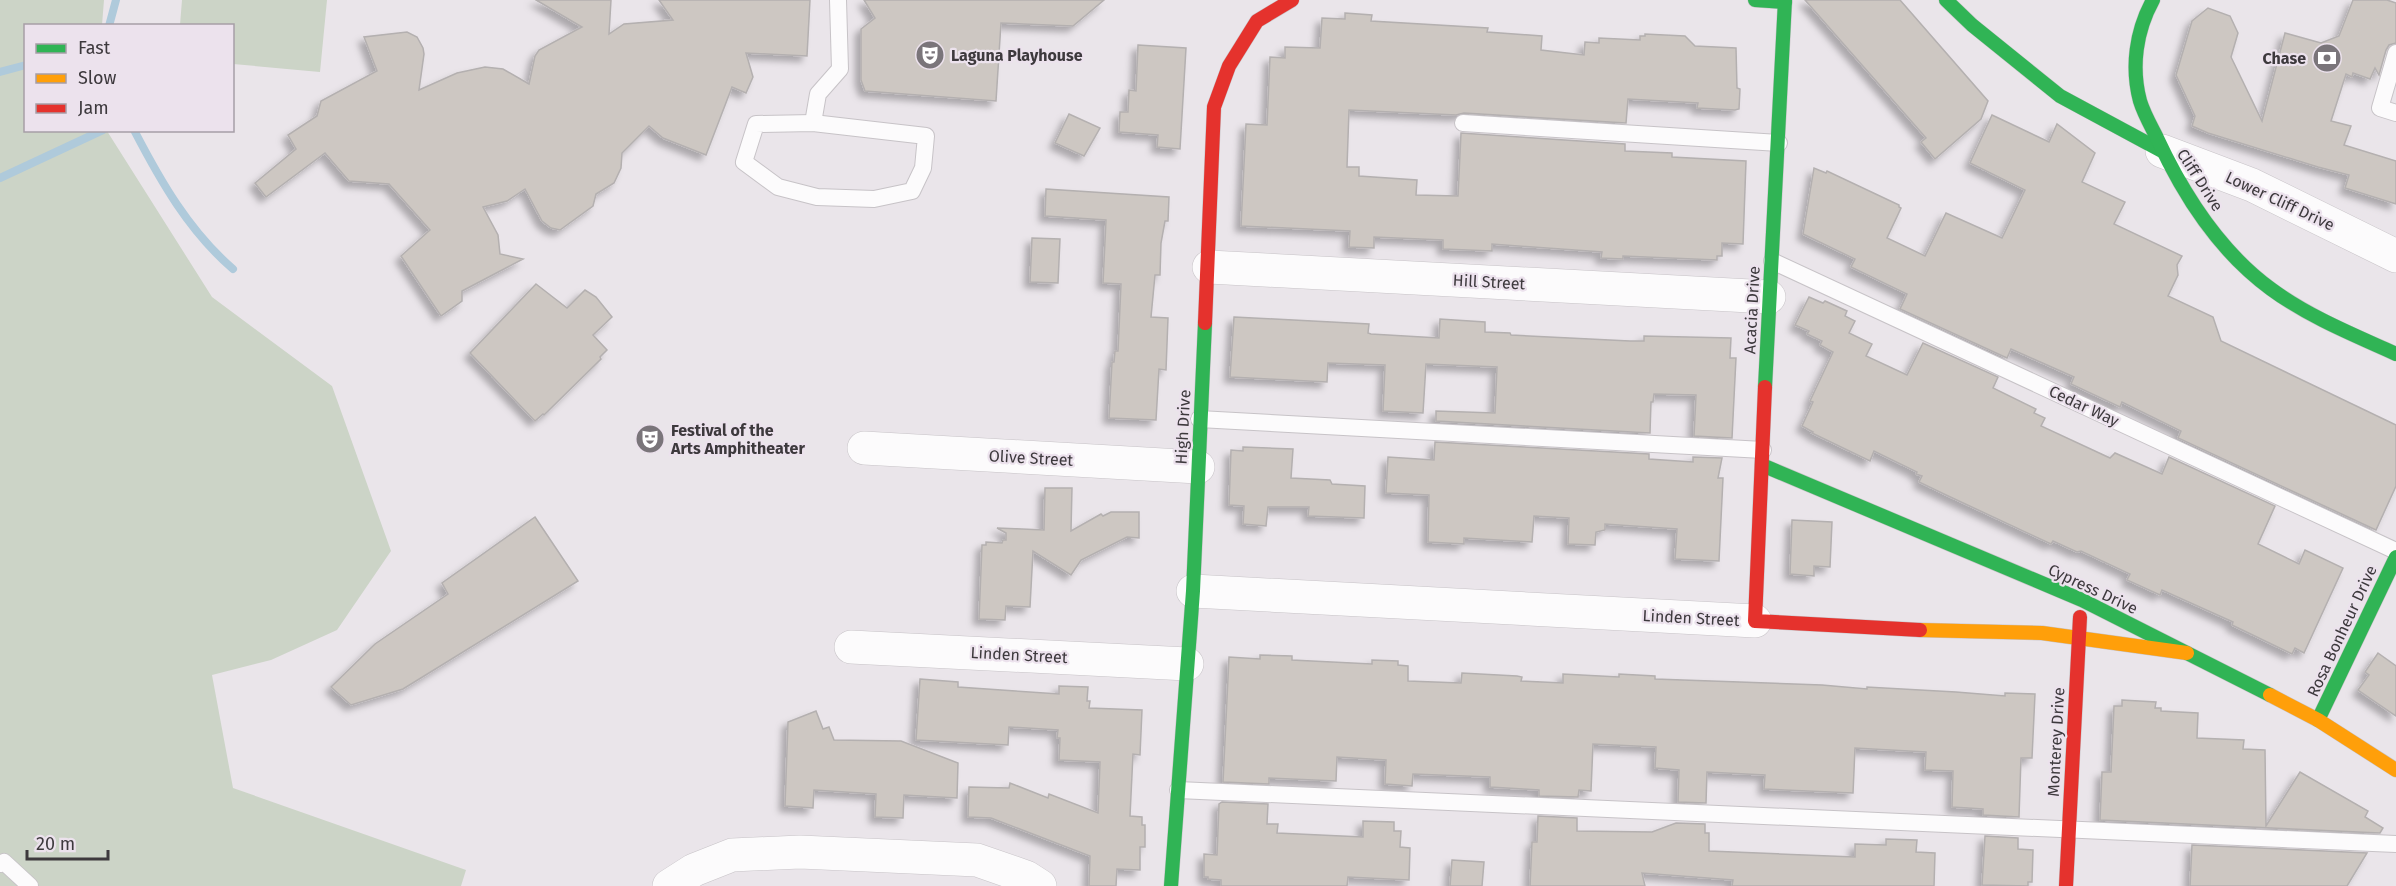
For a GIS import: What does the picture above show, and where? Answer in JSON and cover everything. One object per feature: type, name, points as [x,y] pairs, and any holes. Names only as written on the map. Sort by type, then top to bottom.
[{"type":"street","name":"High Drive","points":[[1171,886],[1193,591],[1199,419],[1209,267],[1214,107],[1229,66],[1257,21],[1292,0]]},
{"type":"street","points":[[1755,0],[1785,1]]},
{"type":"street","name":"Cliff Drive","points":[[1946,0],[1972,25],[2060,96],[2162,151],[2198,211],[2232,255],[2269,288],[2308,314],[2396,354]]},
{"type":"street","points":[[2153,0],[2140,29],[2136,54],[2136,78],[2140,103],[2162,151]]},
{"type":"street","name":"Acacia Drive","points":[[1755,621],[1768,297],[1779,143],[1785,1]]},
{"type":"street","name":"Lower Cliff Drive","points":[[2162,151],[2252,185],[2396,256]]},
{"type":"street","name":"Hill Street","points":[[1209,267],[1768,297]]},
{"type":"street","name":"Olive Street","points":[[864,448],[1198,467]]},
{"type":"street","name":"Cypress Drive","points":[[1762,457],[2082,600],[2318,720],[2396,770]]},
{"type":"street","name":"Rosa Bonheur Drive","points":[[2318,720],[2396,557]]},
{"type":"street","name":"Linden Street","points":[[1193,591],[1976,633],[2042,633],[2187,652]]},
{"type":"street","name":"Monterey Drive","points":[[2066,886],[2078,637],[2082,600]]},
{"type":"street","name":"Linden Street","points":[[851,647],[1187,664]]},
{"type":"street","points":[[669,886],[694,870],[732,855],[800,852],[977,860],[1026,877],[1040,886]]},
{"type":"lane","points":[[813,123],[818,94],[840,69],[838,0]]},
{"type":"lane","points":[[2396,53],[2380,108],[2396,112]]},
{"type":"lane","points":[[813,123],[926,136],[923,168],[912,191],[874,199],[817,197],[778,187],[744,162],[756,124],[813,123]]},
{"type":"lane","points":[[1463,123],[1779,143]]},
{"type":"lane","name":"Cedar Way","points":[[1772,261],[2396,551]]},
{"type":"lane","points":[[1199,419],[1762,457]]},
{"type":"lane","points":[[1178,790],[2396,844]]},
{"type":"lane","points":[[0,864],[4,862],[30,886]]},
{"type":"shaded area","points":[[0,0],[104,0],[102,24],[24,24],[24,132],[108,132],[212,297],[332,386],[391,551],[337,630],[271,660],[212,675],[233,788],[466,870],[461,886],[0,886]]},
{"type":"shaded area","points":[[182,0],[327,0],[320,72],[234,64],[234,24],[180,24]]},
{"type":"building","points":[[536,0],[611,0],[609,34],[624,24],[673,20],[659,0],[810,0],[807,56],[746,53],[753,77],[746,93],[732,87],[706,155],[663,138],[649,126],[622,153],[621,168],[614,183],[596,194],[593,206],[560,230],[551,228],[542,221],[525,189],[507,201],[483,207],[498,235],[500,254],[523,259],[462,291],[462,301],[441,316],[401,256],[430,230],[389,184],[349,181],[325,153],[266,197],[255,183],[296,149],[288,135],[317,116],[321,101],[377,71],[364,37],[407,32],[417,37],[424,54],[419,90],[457,73],[485,67],[503,69],[529,84],[535,56],[539,50],[582,27]]},
{"type":"building","name":"Laguna Playhouse","points":[[864,0],[1104,0],[1073,26],[1001,23],[996,101],[865,91],[861,80],[861,29],[875,18]]},
{"type":"building","points":[[1805,0],[1900,0],[1988,101],[1981,119],[1935,159],[1921,142],[1926,138]]},
{"type":"building","points":[[2353,0],[2387,0],[2396,3],[2396,43],[2389,45],[2386,50],[2379,75],[2375,68],[2370,79],[2353,73],[2352,77],[2346,74],[2331,121],[2351,126],[2344,145],[2396,161],[2396,204],[2345,188],[2349,175],[2208,133],[2192,126],[2195,116],[2176,75],[2192,21],[2208,8],[2230,16],[2238,33],[2231,57],[2262,121],[2285,33],[2321,43],[2339,36]]},
{"type":"building","points":[[1345,13],[1372,15],[1371,21],[1488,28],[1487,32],[1542,36],[1541,50],[1584,55],[1585,42],[1599,43],[1599,38],[1640,40],[1640,36],[1645,36],[1645,34],[1685,36],[1695,46],[1736,48],[1737,88],[1740,89],[1739,109],[1697,108],[1698,103],[1628,99],[1626,123],[1464,113],[1456,115],[1349,110],[1347,167],[1359,167],[1359,176],[1417,180],[1416,195],[1458,196],[1461,133],[1625,144],[1625,151],[1672,153],[1672,157],[1746,161],[1743,244],[1722,243],[1722,256],[1717,256],[1717,260],[1623,256],[1623,259],[1601,258],[1602,252],[1492,244],[1492,251],[1443,249],[1443,240],[1374,237],[1374,248],[1349,247],[1350,231],[1241,226],[1246,124],[1267,125],[1270,57],[1285,58],[1285,47],[1320,48],[1322,18],[1345,19]]},
{"type":"building","points":[[1138,45],[1186,48],[1180,149],[1157,147],[1158,135],[1119,132],[1120,112],[1128,112],[1129,90],[1136,91]]},
{"type":"building","points":[[1069,114],[1100,128],[1084,156],[1055,143]]},
{"type":"building","points":[[1992,115],[2049,142],[2057,124],[2095,153],[2082,182],[2125,202],[2114,224],[2182,256],[2177,265],[2178,275],[2168,296],[2213,317],[2221,341],[2396,425],[2396,486],[2376,530],[2178,438],[2181,431],[2122,402],[2120,407],[2071,384],[2074,377],[2011,349],[2007,358],[1900,309],[1907,294],[1851,267],[1855,259],[1803,234],[1814,168],[1826,173],[1827,171],[1899,205],[1901,208],[1887,238],[1925,256],[1946,213],[2002,238],[2025,190],[1970,163]]},
{"type":"building","points":[[1046,189],[1169,197],[1168,221],[1165,221],[1161,243],[1160,275],[1155,275],[1151,317],[1168,318],[1166,370],[1159,369],[1156,420],[1109,418],[1112,362],[1114,362],[1115,351],[1118,351],[1121,284],[1103,283],[1106,220],[1045,216]]},
{"type":"building","points":[[1032,238],[1060,239],[1058,283],[1030,282]]},
{"type":"building","points":[[536,284],[567,308],[585,290],[596,297],[612,317],[593,335],[607,350],[600,357],[601,359],[535,421],[470,353]]},
{"type":"building","points":[[1809,297],[1847,311],[1845,316],[1855,321],[1849,333],[1872,344],[1866,356],[1907,375],[1923,343],[1998,377],[1993,388],[2036,409],[2034,413],[2045,418],[2041,426],[2110,458],[2115,453],[2162,474],[2169,457],[2275,506],[2258,544],[2299,564],[2305,550],[2343,568],[2304,653],[2295,648],[2292,654],[2232,625],[2233,622],[2162,590],[2160,595],[2127,580],[2130,574],[2081,551],[2077,552],[2053,541],[2051,544],[1919,482],[1922,476],[1916,474],[1917,472],[1874,451],[1870,461],[1802,426],[1813,402],[1810,401],[1833,352],[1820,345],[1822,341],[1807,334],[1809,331],[1795,325]]},
{"type":"building","points":[[1234,317],[1369,324],[1368,333],[1371,334],[1439,338],[1440,319],[1485,322],[1485,332],[1510,333],[1511,335],[1630,341],[1644,341],[1644,336],[1731,338],[1730,358],[1736,358],[1732,438],[1694,436],[1696,395],[1654,394],[1653,402],[1651,402],[1650,433],[1436,421],[1436,411],[1495,413],[1497,367],[1426,364],[1423,413],[1383,411],[1385,365],[1328,363],[1327,382],[1230,377]]},
{"type":"building","points":[[1435,442],[1649,454],[1649,459],[1693,462],[1693,457],[1722,458],[1718,478],[1723,478],[1719,561],[1675,559],[1677,529],[1605,524],[1605,530],[1596,532],[1595,545],[1568,544],[1569,518],[1534,516],[1532,542],[1464,538],[1464,544],[1428,542],[1429,495],[1386,493],[1388,457],[1434,460]]},
{"type":"building","points":[[1243,447],[1293,449],[1291,478],[1330,480],[1332,484],[1365,486],[1364,518],[1308,516],[1309,507],[1268,507],[1266,526],[1243,524],[1244,506],[1229,505],[1231,450],[1243,451]]},
{"type":"building","points":[[1045,488],[1072,488],[1071,531],[1101,514],[1103,516],[1111,512],[1139,512],[1139,538],[1127,537],[1081,560],[1071,575],[1033,551],[1030,607],[1006,606],[1005,620],[979,619],[982,545],[986,545],[986,542],[1002,543],[1006,540],[1006,533],[997,528],[1044,530]]},
{"type":"building","points":[[535,517],[578,581],[403,689],[351,705],[331,687],[375,644],[448,594],[442,583]]},
{"type":"building","points":[[1792,520],[1832,522],[1830,567],[1814,566],[1814,576],[1790,574]]},
{"type":"building","points":[[2378,653],[2396,666],[2396,716],[2358,690],[2369,675],[2365,672]]},
{"type":"building","points":[[1260,655],[1292,656],[1292,660],[1372,664],[1372,660],[1398,661],[1398,665],[1408,666],[1408,681],[1461,683],[1462,673],[1517,676],[1522,677],[1521,681],[1563,683],[1563,674],[1619,677],[1619,674],[1655,676],[1655,679],[1822,685],[1867,689],[1867,687],[2005,696],[2005,693],[2035,694],[2032,758],[2021,758],[2019,817],[1983,815],[1983,809],[1952,807],[1953,771],[1925,770],[1926,752],[1855,748],[1853,793],[1764,789],[1765,775],[1707,772],[1706,803],[1678,802],[1679,770],[1655,768],[1656,747],[1593,744],[1591,791],[1579,790],[1578,797],[1539,796],[1539,790],[1490,787],[1490,777],[1413,774],[1412,786],[1385,784],[1386,760],[1337,757],[1336,781],[1269,778],[1269,784],[1223,782],[1229,657],[1260,659]]},
{"type":"building","points":[[920,679],[958,682],[958,687],[1059,694],[1059,686],[1088,687],[1089,708],[1142,710],[1140,755],[1133,754],[1130,816],[1142,817],[1142,825],[1145,825],[1145,847],[1140,847],[1140,870],[1117,869],[1116,886],[1089,886],[1090,856],[991,818],[968,817],[969,787],[1009,788],[1010,783],[1048,798],[1049,794],[1098,813],[1100,762],[1059,760],[1058,730],[1009,727],[1008,745],[916,740]]},
{"type":"building","points":[[2122,700],[2156,702],[2155,708],[2161,708],[2161,711],[2198,713],[2197,738],[2244,740],[2243,749],[2265,750],[2266,826],[2300,772],[2368,811],[2365,817],[2383,828],[2380,833],[2100,820],[2102,772],[2111,772],[2114,706],[2122,706]]},
{"type":"building","points":[[816,711],[823,729],[829,727],[834,740],[901,741],[958,763],[957,798],[904,795],[903,818],[875,817],[876,794],[814,790],[813,808],[785,806],[788,722]]},
{"type":"building","points":[[1222,802],[1268,804],[1267,824],[1278,824],[1277,833],[1363,837],[1363,821],[1394,822],[1394,831],[1401,831],[1400,847],[1410,848],[1409,880],[1348,877],[1347,886],[1221,886],[1221,880],[1204,877],[1204,854],[1217,855],[1219,804]]},
{"type":"building","points":[[1538,816],[1577,818],[1577,831],[1652,832],[1676,823],[1705,824],[1705,833],[1709,833],[1709,851],[1855,857],[1855,844],[1886,845],[1886,839],[1917,840],[1916,852],[1935,853],[1934,886],[1732,886],[1733,880],[1642,873],[1645,886],[1530,886],[1532,842],[1537,842]]},
{"type":"building","points":[[1985,836],[2018,838],[2018,849],[2033,850],[2032,882],[2028,882],[2028,886],[1982,885]]},
{"type":"building","points":[[2192,845],[2367,853],[2347,886],[2190,886]]},
{"type":"building","points":[[1452,860],[1484,862],[1482,886],[1450,886]]},
{"type":"waterway","points":[[110,24],[116,0]]},
{"type":"waterway","points":[[0,72],[24,66]]},
{"type":"waterway","points":[[0,178],[99,132]]},
{"type":"waterway","points":[[135,132],[189,222],[233,269]]},
{"type":"traffic: fast","points":[[1755,0],[1785,2]]},
{"type":"traffic: fast","points":[[1765,387],[1785,0]]},
{"type":"traffic: fast","points":[[1946,0],[1972,25],[2060,96],[2162,151]]},
{"type":"traffic: fast","points":[[2153,0],[2139,37],[2136,62],[2137,88],[2148,120],[2191,201],[2235,258],[2271,289],[2316,317],[2396,354]]},
{"type":"traffic: fast","points":[[1171,886],[1193,591],[1205,323]]},
{"type":"traffic: fast","points":[[1762,465],[2082,600],[2270,695]]},
{"type":"traffic: fast","points":[[2318,720],[2396,557]]},
{"type":"traffic: slow","points":[[1920,630],[2042,633],[2187,653]]},
{"type":"traffic: slow","points":[[2270,695],[2318,720],[2396,770]]},
{"type":"traffic: jam","points":[[1205,323],[1214,107],[1229,66],[1257,21],[1292,0]]},
{"type":"traffic: jam","points":[[1765,387],[1755,621],[1920,630]]},
{"type":"traffic: jam","points":[[2066,886],[2080,617]]},
{"type":"place","name":"Laguna Playhouse","points":[[930,55]]},
{"type":"place","name":"Chase","points":[[2327,58]]},
{"type":"place","name":"Festival of the Arts Amphitheater","points":[[650,439]]}]
